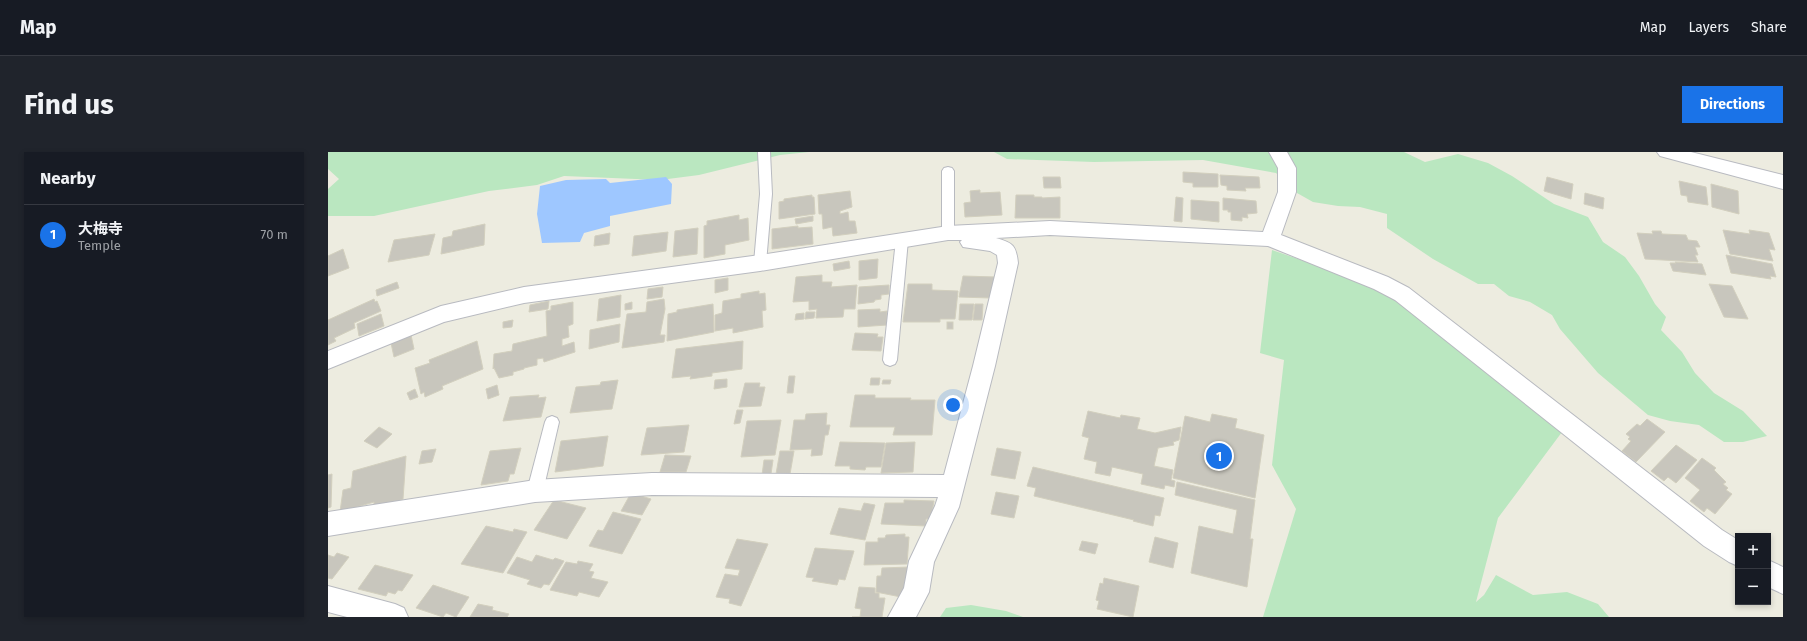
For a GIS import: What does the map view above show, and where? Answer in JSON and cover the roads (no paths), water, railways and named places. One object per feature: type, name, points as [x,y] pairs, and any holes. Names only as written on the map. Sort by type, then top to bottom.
[{"type":"street","points":[[1270,239],[1287,192],[1287,168],[1278,152]]},
{"type":"street","points":[[1666,152],[1783,182]]},
{"type":"street","points":[[328,360],[441,314],[516,296],[760,263],[948,233],[1050,228],[1245,239],[1270,239],[1381,282],[1402,294],[1714,538],[1735,552]]},
{"type":"street","points":[[901,617],[916,592],[922,561],[947,507],[984,366],[1008,263],[1008,251],[999,246],[986,242],[960,242],[948,233]]},
{"type":"street","points":[[328,524],[535,491],[652,484],[953,486]]},
{"type":"street","points":[[1771,574],[1783,582]]},
{"type":"street","points":[[328,599],[395,617]]},
{"type":"lane","points":[[760,263],[766,194],[764,152]]},
{"type":"lane","points":[[948,171],[948,233]]},
{"type":"lane","points":[[890,360],[902,240]]},
{"type":"lane","points":[[535,491],[552,422]]},
{"type":"water","points":[[666,177],[672,184],[671,204],[610,216],[610,226],[584,233],[580,242],[542,243],[537,214],[540,186],[566,180],[606,179],[610,183]]},
{"type":"place","name":"大梅寺","points":[[1219,456]]}]
